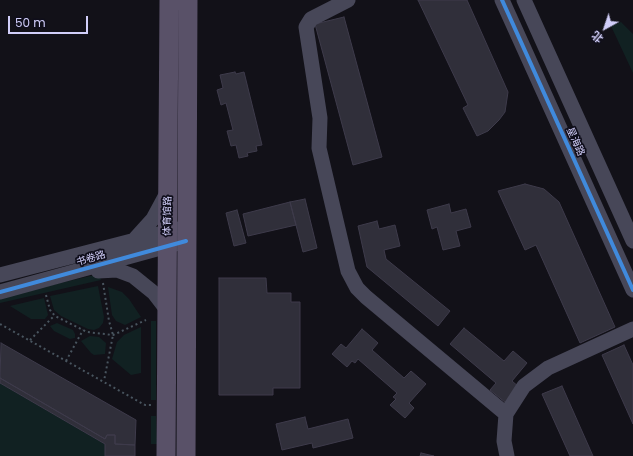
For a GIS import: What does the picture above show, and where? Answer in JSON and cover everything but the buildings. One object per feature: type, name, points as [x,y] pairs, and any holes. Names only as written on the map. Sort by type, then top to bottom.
[{"type":"main road","name":"体育馆路","points":[[166,456],[170,0]]},
{"type":"main road","name":"体育馆路","points":[[186,456],[188,0]]},
{"type":"street","points":[[348,0],[311,19],[306,27],[320,118],[319,148],[348,271],[357,288],[366,297],[506,414]]},
{"type":"street","name":"星海路","points":[[502,0],[633,290]]},
{"type":"street","name":"星海路","points":[[524,0],[633,241]]},
{"type":"street","points":[[134,240],[153,219],[168,190]]},
{"type":"street","name":"书卷路","points":[[0,292],[81,270],[167,239],[186,234]]},
{"type":"street","name":"书卷路","points":[[0,275],[134,240],[167,239]]},
{"type":"street","points":[[81,270],[94,272],[112,269],[127,272],[146,286],[167,310]]},
{"type":"street","points":[[507,456],[504,441],[506,414],[524,386],[548,368],[633,329]]},
{"type":"path","points":[[103,282],[109,321],[113,335],[104,382]]},
{"type":"path","points":[[46,295],[50,310],[54,316],[83,330],[113,335],[146,320]]},
{"type":"path","points":[[30,340],[54,316]]},
{"type":"path","points":[[0,324],[145,405]]},
{"type":"path","points":[[66,361],[83,330]]},
{"type":"shaded area","points":[[621,22],[633,34],[633,73],[611,26]]},
{"type":"shaded area","points":[[99,274],[101,280],[0,303],[0,297]]},
{"type":"shaded area","points":[[98,286],[104,317],[103,323],[99,328],[94,330],[88,329],[61,316],[54,310],[50,296]]},
{"type":"shaded area","points":[[108,287],[122,292],[129,299],[141,317],[125,325],[116,321],[112,315]]},
{"type":"shaded area","points":[[44,298],[48,315],[45,319],[31,319],[10,306]]},
{"type":"shaded area","points":[[151,321],[156,321],[156,400],[151,400]]},
{"type":"shaded area","points":[[57,323],[73,330],[75,338],[70,339],[54,331],[50,326]]},
{"type":"shaded area","points":[[141,327],[141,373],[131,375],[112,359],[117,342],[124,335]]},
{"type":"shaded area","points":[[90,336],[99,337],[106,343],[105,354],[94,355],[81,341]]},
{"type":"shaded area","points":[[0,383],[105,444],[105,456],[0,456]]},
{"type":"shaded area","points":[[151,416],[156,416],[157,444],[151,444]]},
{"type":"cycle path","points":[[502,0],[633,290]]},
{"type":"cycle path","points":[[0,292],[186,241]]}]
